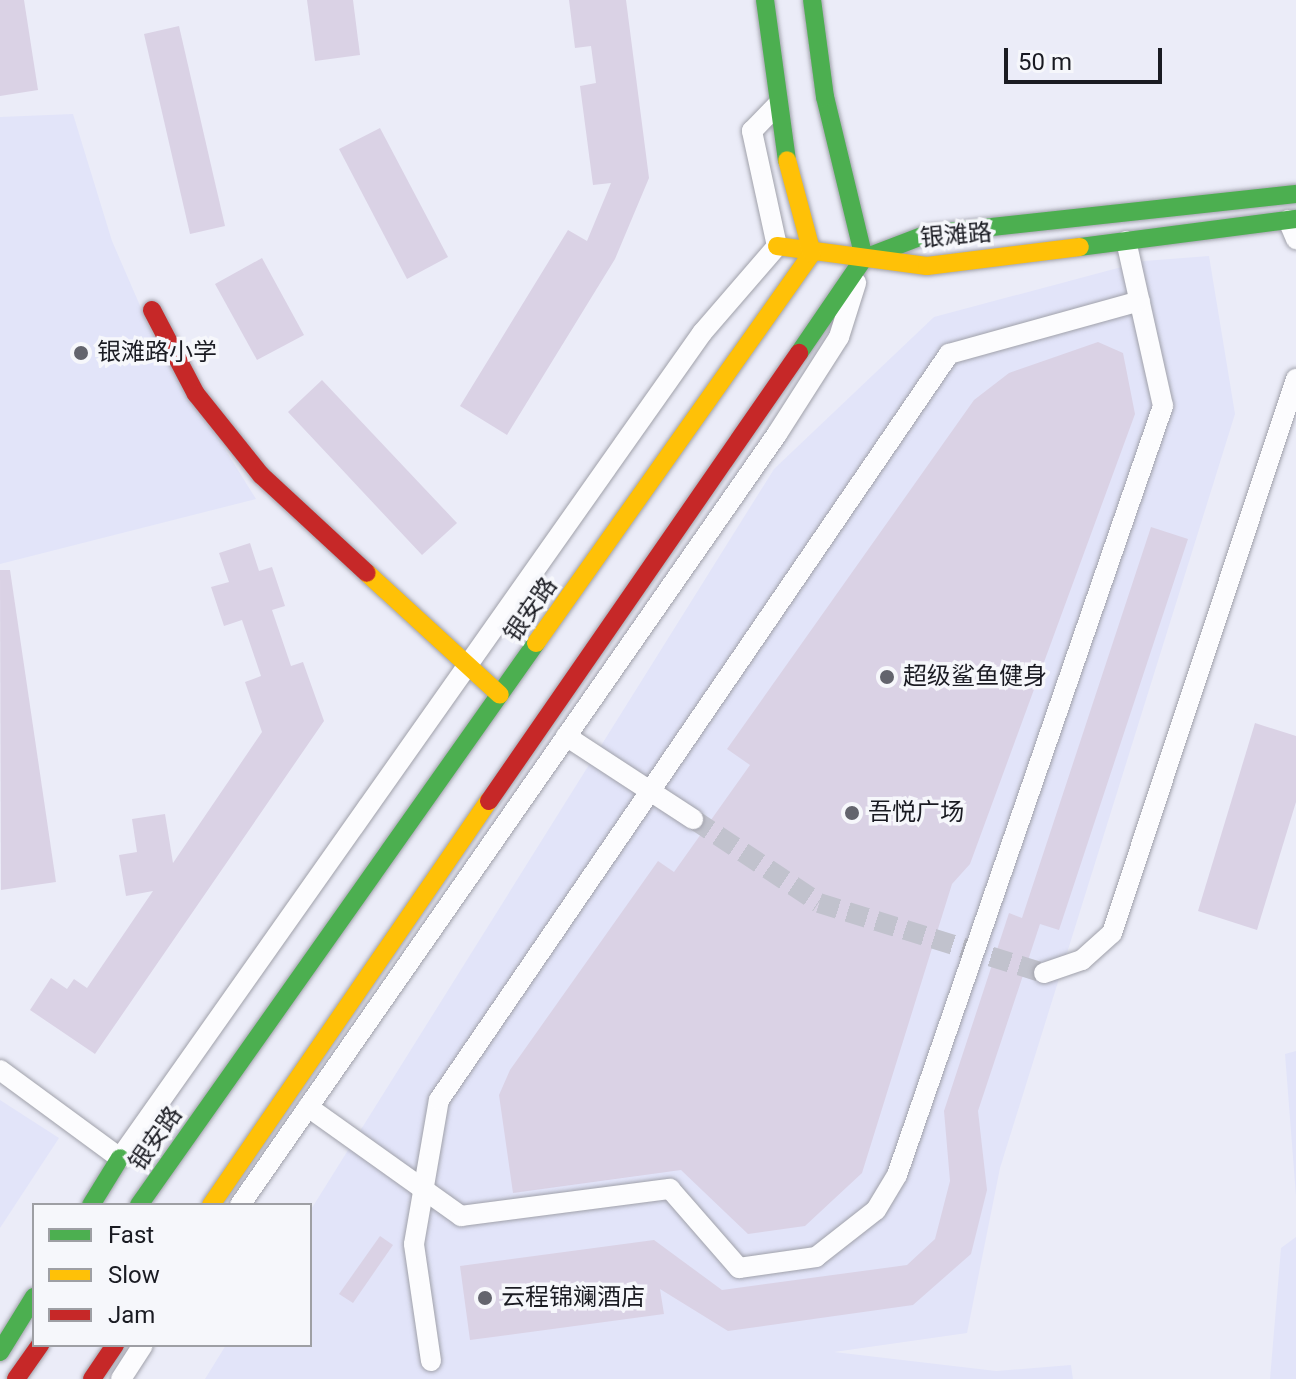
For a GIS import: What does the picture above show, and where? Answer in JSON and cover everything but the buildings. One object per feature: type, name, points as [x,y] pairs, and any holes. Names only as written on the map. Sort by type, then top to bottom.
[{"type":"main road","points":[[765,0],[778,104],[812,253]]},
{"type":"main road","points":[[212,1203],[864,258],[825,97],[812,0]]},
{"type":"main road","name":"银滩路","points":[[864,258],[927,234],[1296,194]]},
{"type":"main road","name":"银滩路","points":[[864,258],[927,266],[1126,241],[1293,226]]},
{"type":"main road","points":[[777,246],[864,258]]},
{"type":"main road","name":"银安路","points":[[140,1203],[812,253]]},
{"type":"main road","points":[[152,310],[196,394],[261,475],[465,669],[500,695]]},
{"type":"main road","points":[[92,1203],[120,1158]]},
{"type":"main road","points":[[0,1352],[32,1300]]},
{"type":"main road","points":[[16,1379],[39,1347]]},
{"type":"main road","points":[[92,1379],[114,1347]]},
{"type":"street","points":[[0,1070],[120,1158],[702,333],[777,246],[752,131],[778,104]]},
{"type":"street","points":[[308,1107],[461,1216],[670,1189],[739,1268],[816,1257],[876,1210],[897,1175],[1163,406],[1126,241]]},
{"type":"street","points":[[241,1203],[839,337],[864,258]]},
{"type":"street","points":[[431,1361],[414,1244],[420,1186],[439,1100],[654,793],[949,354],[1140,301]]},
{"type":"street","points":[[1044,973],[1082,960],[1112,933],[1296,379]]},
{"type":"street","points":[[566,736],[693,819]]},
{"type":"street","points":[[121,1379],[142,1347]]},
{"type":"shaded area","name":"银滩路小学","points":[[73,114],[112,241],[151,331],[256,499],[0,564],[0,117]]},
{"type":"shaded area","points":[[1209,256],[1235,414],[1000,1168],[967,1333],[834,1352],[996,1371],[1071,1365],[1073,1379],[205,1379],[225,1347],[312,1347],[312,1208],[774,469],[934,317],[1144,261]]},
{"type":"shaded area","points":[[1296,1051],[1296,1196],[1285,1054]]},
{"type":"shaded area","points":[[0,1100],[59,1138],[0,1228]]},
{"type":"shaded area","points":[[1296,1237],[1296,1379],[1270,1379],[1281,1248]]},
{"type":"tunnel","points":[[693,819],[819,903],[1044,973]]},
{"type":"traffic: fast","points":[[765,0],[787,160]]},
{"type":"traffic: fast","points":[[799,353],[864,258],[825,97],[812,0]]},
{"type":"traffic: fast","points":[[870,256],[927,234],[1296,194]]},
{"type":"traffic: fast","points":[[1080,247],[1296,219]]},
{"type":"traffic: fast","points":[[140,1203],[536,643]]},
{"type":"traffic: fast","points":[[92,1203],[120,1158]]},
{"type":"traffic: fast","points":[[0,1352],[32,1300]]},
{"type":"traffic: slow","points":[[536,643],[812,253],[787,160]]},
{"type":"traffic: slow","points":[[777,246],[927,266],[1080,247]]},
{"type":"traffic: slow","points":[[367,573],[500,695]]},
{"type":"traffic: slow","points":[[212,1203],[489,801]]},
{"type":"traffic: jam","points":[[152,310],[196,394],[261,475],[367,573]]},
{"type":"traffic: jam","points":[[489,801],[799,353]]},
{"type":"traffic: jam","points":[[16,1379],[39,1347]]},
{"type":"traffic: jam","points":[[92,1379],[114,1347]]},
{"type":"place","name":"银滩路小学","points":[[81,353]]},
{"type":"place","name":"超级鲨鱼健身","points":[[887,677]]},
{"type":"place","name":"吾悦广场","points":[[852,813]]},
{"type":"place","name":"云程锦斓酒店","points":[[485,1298]]}]
